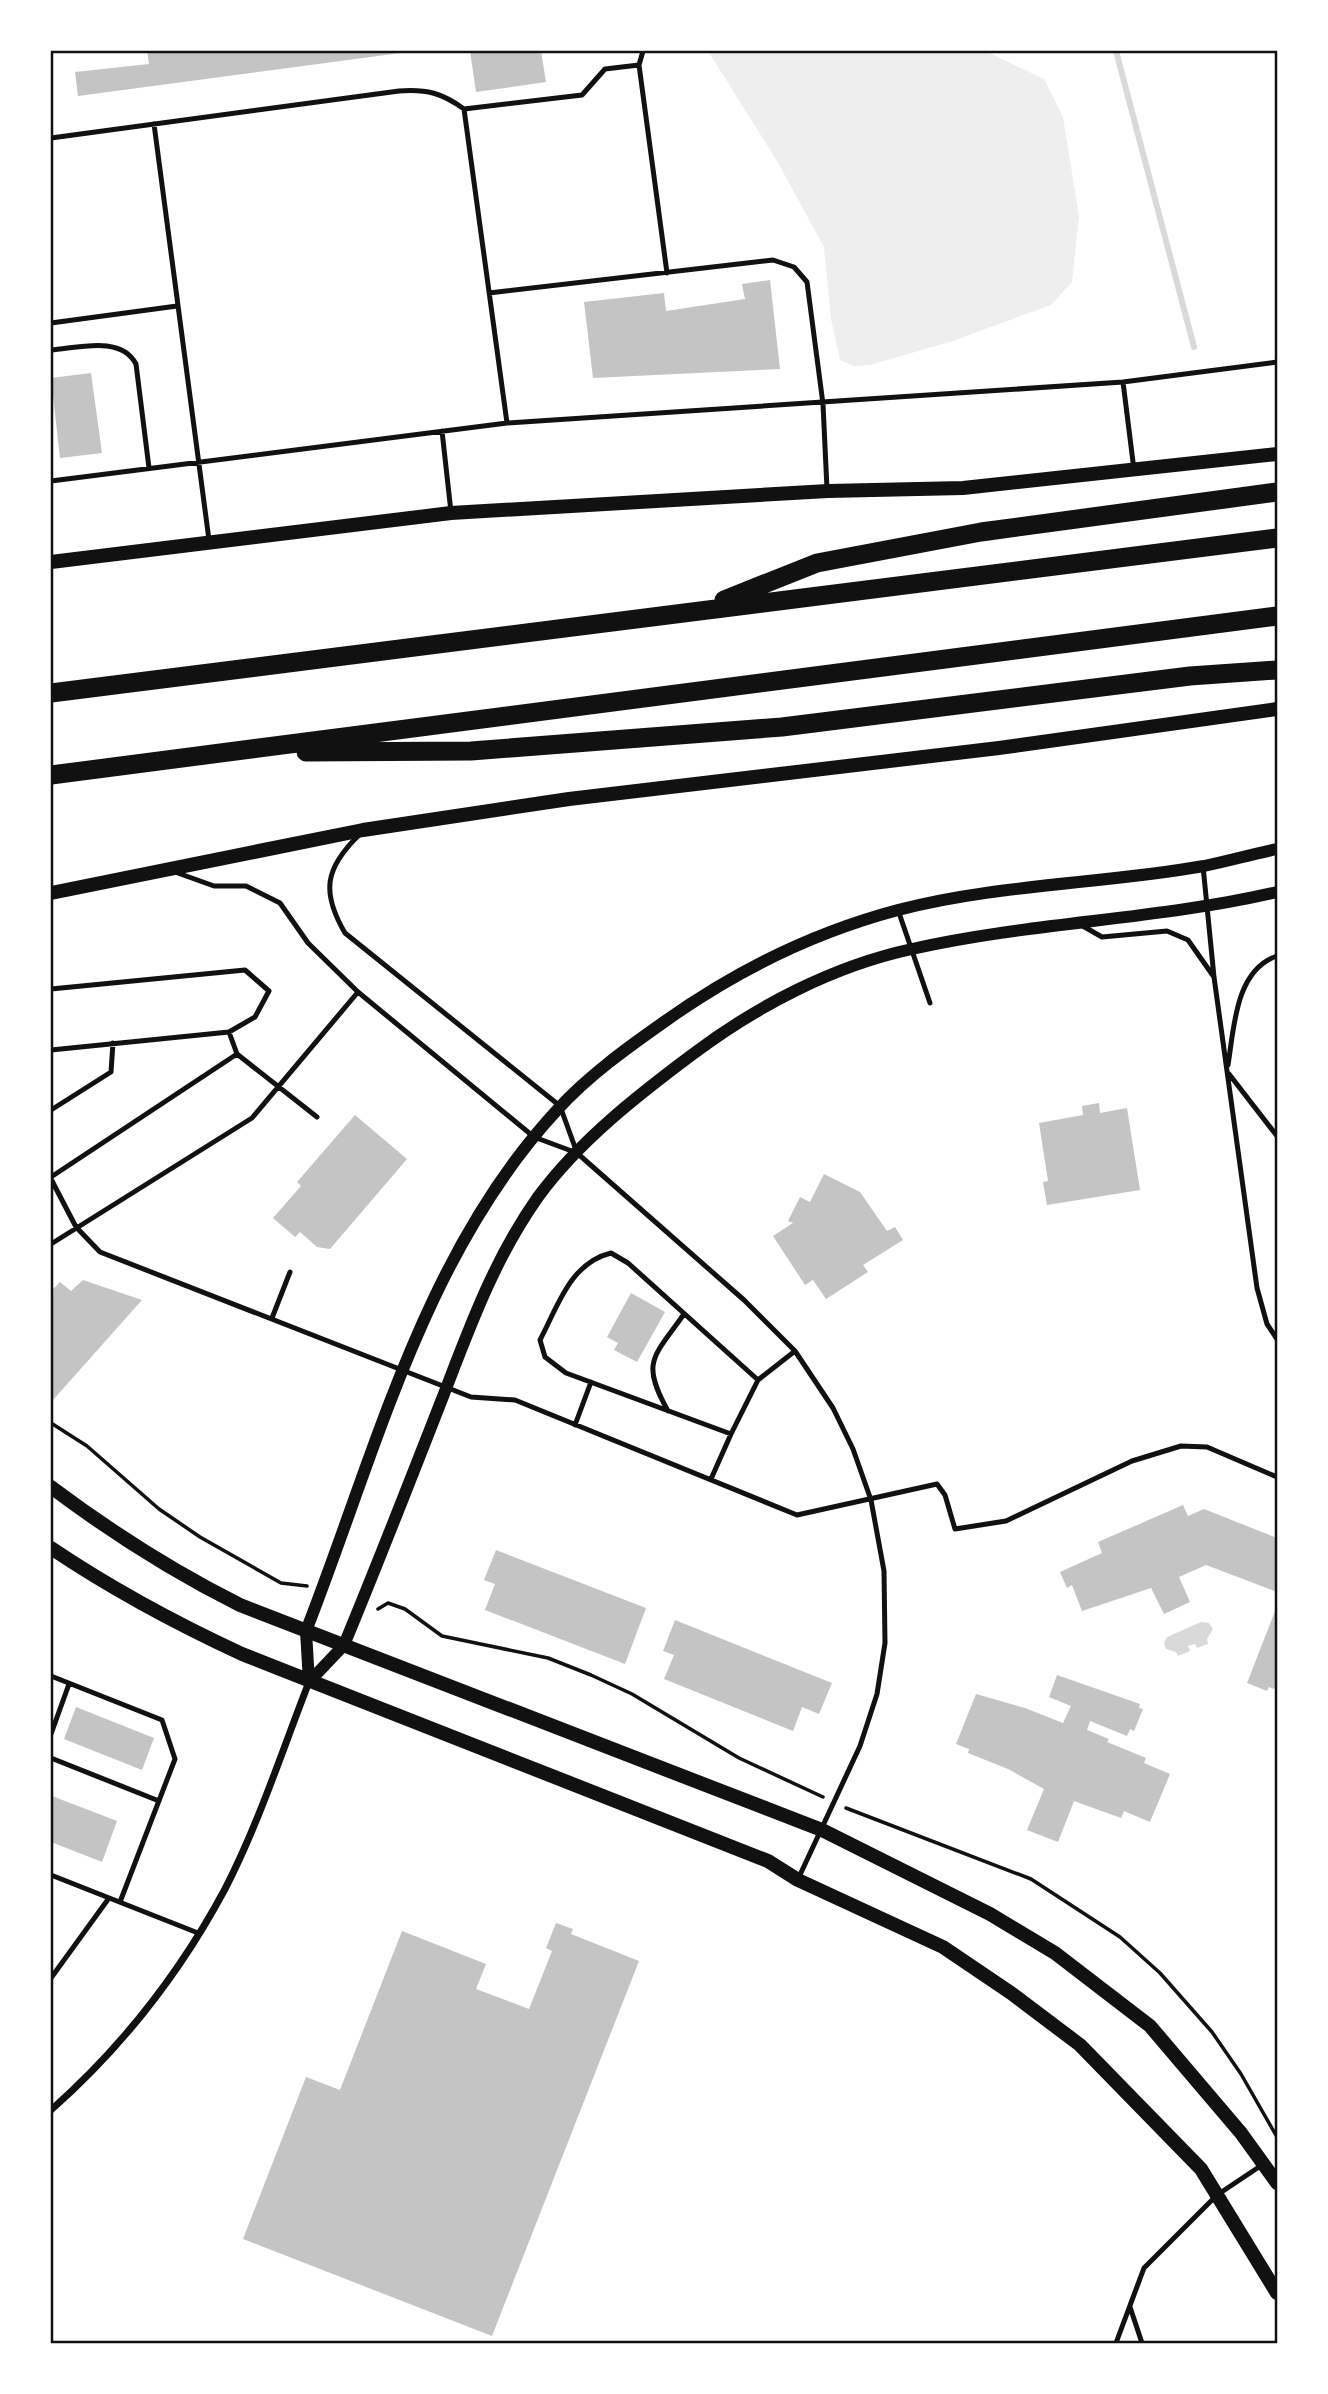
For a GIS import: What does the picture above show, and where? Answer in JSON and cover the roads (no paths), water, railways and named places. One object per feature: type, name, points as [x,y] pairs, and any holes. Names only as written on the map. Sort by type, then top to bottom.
[{"type":"highway","points":[[697,611],[817,563],[982,531],[1277,492]]},
{"type":"highway","points":[[51,693],[1277,538]]},
{"type":"highway","points":[[51,775],[1277,616]]},
{"type":"highway","points":[[221,752],[471,751],[769,729],[1190,676],[1277,670]]},
{"type":"main road","points":[[51,562],[209,540],[451,513],[828,491],[962,488],[1277,454]]},
{"type":"main road","points":[[51,893],[363,830],[569,799],[999,748],[1277,709]]},
{"type":"main road","points":[[51,1487],[107,1529],[172,1571],[240,1605],[822,1830],[990,1914],[1055,1953],[1150,2026],[1277,2183]]},
{"type":"main road","points":[[51,1548],[104,1584],[171,1621],[309,1682],[768,1861],[798,1880],[943,1947],[1011,1993],[1080,2045],[1201,2169],[1277,2293]]},
{"type":"street","points":[[309,1682],[306,1631],[432,1300],[465,1235],[500,1180],[560,1106],[623,1051],[694,1001],[825,933],[898,910],[976,894],[1203,866],[1277,849]]},
{"type":"street","points":[[51,2110],[91,2075],[146,2011],[225,1889],[252,1829],[309,1682],[344,1645],[474,1312],[506,1251],[539,1197],[577,1153],[652,1084],[720,1034],[786,995],[859,965],[909,949],[1209,905],[1277,892]]},
{"type":"lane","points":[[643,51],[639,65],[667,273]]},
{"type":"lane","points":[[51,138],[425,89],[443,94],[464,109],[582,95],[605,69],[639,65]]},
{"type":"lane","points":[[464,109],[507,423]]},
{"type":"lane","points":[[154,124],[209,540]]},
{"type":"lane","points":[[489,293],[774,260],[793,267],[807,282],[823,404],[828,491]]},
{"type":"lane","points":[[51,323],[177,306]]},
{"type":"lane","points":[[51,350],[110,346],[125,349],[131,355],[136,364],[149,468]]},
{"type":"lane","points":[[51,481],[507,423],[1123,382],[1277,362]]},
{"type":"lane","points":[[1123,382],[1134,470]]},
{"type":"lane","points":[[442,431],[451,513]]},
{"type":"lane","points":[[363,830],[339,854],[329,877],[332,911],[345,933],[560,1106],[577,1153]]},
{"type":"lane","points":[[1203,866],[1209,905],[1214,977],[1257,1288],[1267,1325],[1277,1339]]},
{"type":"lane","points":[[168,870],[214,886],[246,886],[280,903],[308,943],[358,992],[534,1137],[577,1153],[744,1300],[795,1351],[833,1408],[853,1449],[871,1500],[884,1571],[885,1643],[877,1694],[860,1746],[798,1880]]},
{"type":"lane","points":[[898,910],[909,949],[930,1003]]},
{"type":"lane","points":[[1078,923],[1102,937],[1167,931],[1188,940],[1214,977]]},
{"type":"lane","points":[[1277,956],[1258,967],[1248,981],[1237,1011],[1227,1072],[1277,1136]]},
{"type":"lane","points":[[51,989],[245,970],[269,991],[255,1017],[229,1032],[51,1050]]},
{"type":"lane","points":[[51,1244],[252,1118],[358,992]]},
{"type":"lane","points":[[229,1032],[237,1054],[317,1117]]},
{"type":"lane","points":[[51,1110],[111,1072],[113,1043]]},
{"type":"lane","points":[[237,1054],[51,1178],[76,1227],[100,1252],[471,1397],[515,1401],[797,1515],[937,1483],[945,1495],[955,1529],[1006,1521],[1132,1461],[1181,1446],[1207,1447],[1277,1476]]},
{"type":"lane","points":[[731,1434],[566,1373],[545,1357],[540,1340],[574,1275],[593,1258],[611,1253],[628,1264],[758,1380]]},
{"type":"lane","points":[[272,1318],[290,1272]]},
{"type":"lane","points":[[668,1411],[654,1385],[650,1368],[656,1354],[684,1314]]},
{"type":"lane","points":[[711,1479],[758,1380],[795,1351]]},
{"type":"lane","points":[[575,1425],[591,1382]]},
{"type":"lane","points":[[51,1676],[162,1720],[175,1759],[120,1902]]},
{"type":"lane","points":[[51,1734],[69,1684]]},
{"type":"lane","points":[[51,1758],[159,1801]]},
{"type":"lane","points":[[51,1875],[198,1933]]},
{"type":"lane","points":[[51,1978],[109,1898]]},
{"type":"lane","points":[[1116,2343],[1144,2267],[1217,2195],[1264,2164]]},
{"type":"lane","points":[[1130,2307],[1142,2343]]},
{"type":"waterway","points":[[1116,51],[1194,347]]}]
